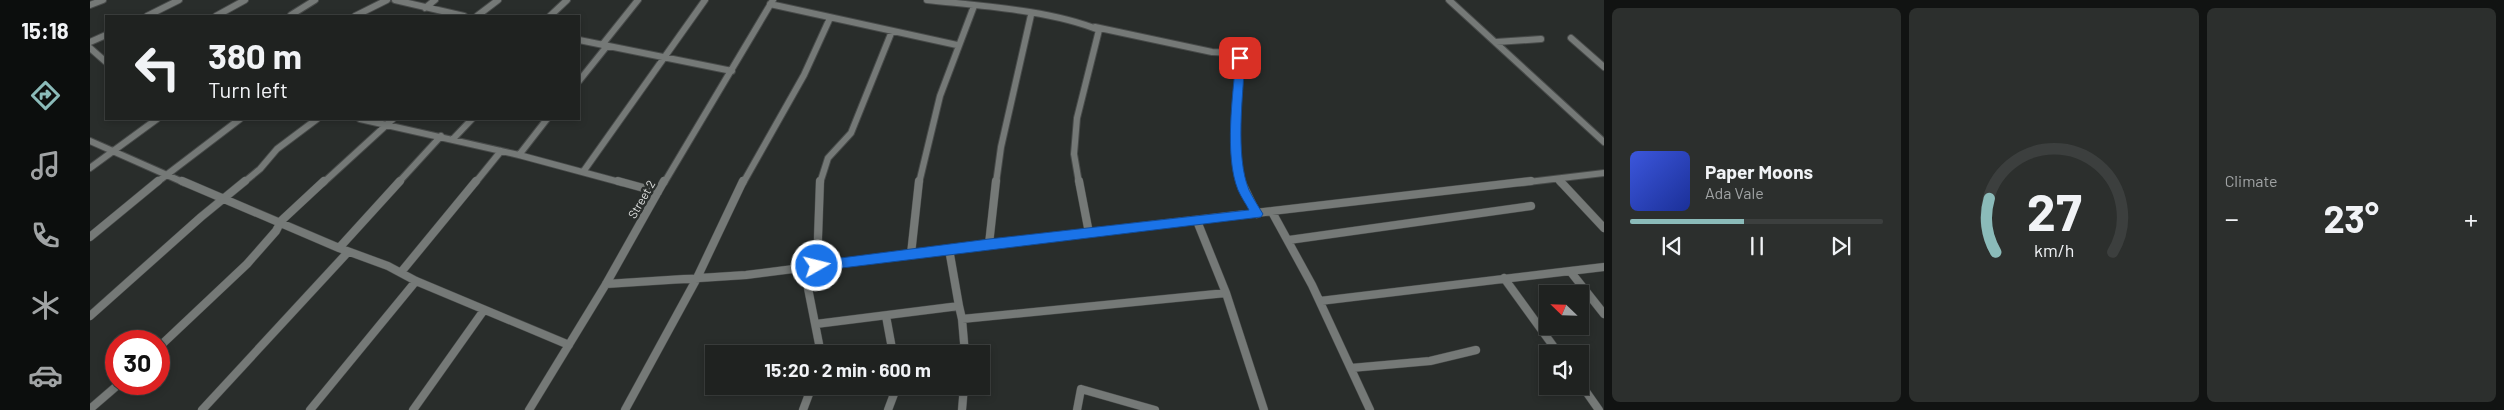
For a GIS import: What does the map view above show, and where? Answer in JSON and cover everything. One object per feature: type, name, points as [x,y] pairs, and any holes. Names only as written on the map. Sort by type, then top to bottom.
[{"type":"street","points":[[90,5],[103,0]]},
{"type":"street","points":[[149,15],[179,0]]},
{"type":"street","points":[[218,15],[245,0]]},
{"type":"street","points":[[290,15],[315,0]]},
{"type":"street","points":[[357,15],[386,0]]},
{"type":"street","points":[[395,0],[459,15]]},
{"type":"street","points":[[425,8],[436,0]]},
{"type":"street","points":[[478,15],[498,0]]},
{"type":"street","points":[[551,15],[567,0]]},
{"type":"street","points":[[580,79],[638,0]]},
{"type":"street","points":[[583,172],[666,58],[705,0]]},
{"type":"street","points":[[927,0],[1004,8],[1212,52],[1236,53],[1240,58],[1236,130],[1239,169],[1243,189],[1257,214]]},
{"type":"street","points":[[1449,0],[1604,142]]},
{"type":"street","points":[[772,2],[830,18],[957,45]]},
{"type":"street","name":"Street 2","points":[[529,410],[606,284],[658,192],[732,72],[772,2]]},
{"type":"street","points":[[910,254],[912,216],[922,163],[957,45],[974,6]]},
{"type":"street","points":[[435,15],[440,11]]},
{"type":"street","points":[[989,244],[990,222],[1001,147],[1031,15]]},
{"type":"street","points":[[625,410],[696,280],[739,189],[804,74],[830,18]]},
{"type":"street","points":[[1089,233],[1074,154],[1077,118],[1099,34],[1095,27]]},
{"type":"street","points":[[817,266],[822,172],[828,158],[847,139],[855,125],[892,31]]},
{"type":"street","points":[[90,42],[105,35]]},
{"type":"street","points":[[1571,38],[1604,67]]},
{"type":"street","points":[[1496,42],[1541,39]]},
{"type":"street","points":[[580,40],[732,72]]},
{"type":"street","points":[[90,48],[105,61]]},
{"type":"street","points":[[90,168],[156,120]]},
{"type":"street","points":[[90,237],[239,120]]},
{"type":"street","points":[[90,316],[224,198],[260,169],[277,148],[316,120]]},
{"type":"street","points":[[375,120],[390,121],[658,192]]},
{"type":"street","points":[[453,139],[471,120]]},
{"type":"street","points":[[519,155],[546,120]]},
{"type":"street","points":[[170,337],[257,254],[279,228],[281,221],[390,121]]},
{"type":"street","points":[[339,248],[442,136]]},
{"type":"street","points":[[90,141],[281,221],[348,252],[402,271],[416,281],[569,345]]},
{"type":"street","points":[[402,271],[501,151]]},
{"type":"street","points":[[606,284],[696,280],[804,268],[989,244],[1604,173]]},
{"type":"street","points":[[1558,178],[1604,228]]},
{"type":"street","points":[[1289,240],[1531,206]]},
{"type":"street","points":[[1272,212],[1289,240],[1320,301],[1370,410]]},
{"type":"street","points":[[1198,221],[1226,293],[1264,410]]},
{"type":"street","points":[[950,249],[962,319],[964,345]]},
{"type":"street","points":[[202,410],[348,252]]},
{"type":"street","points":[[1320,301],[1604,267]]},
{"type":"street","points":[[804,268],[820,345]]},
{"type":"street","points":[[1570,271],[1604,314]]},
{"type":"street","points":[[1504,278],[1552,345]]},
{"type":"street","points":[[310,410],[416,281]]},
{"type":"street","points":[[962,319],[1226,293]]},
{"type":"street","points":[[816,324],[959,306]]},
{"type":"street","points":[[413,410],[484,310]]},
{"type":"street","points":[[886,316],[891,345]]},
{"type":"street","points":[[1350,368],[1452,358],[1476,350]]},
{"type":"street","points":[[1077,410],[1081,389],[1155,410]]},
{"type":"street","points":[[90,409],[106,395]]},
{"type":"street","points":[[803,410],[809,395]]},
{"type":"street","points":[[888,410],[894,395]]},
{"type":"street","points":[[962,410],[963,395]]},
{"type":"street","points":[[1588,395],[1599,410]]},
{"type":"route","points":[[817,266],[989,244],[1257,214],[1243,189],[1238,166],[1236,130],[1240,58]]}]
